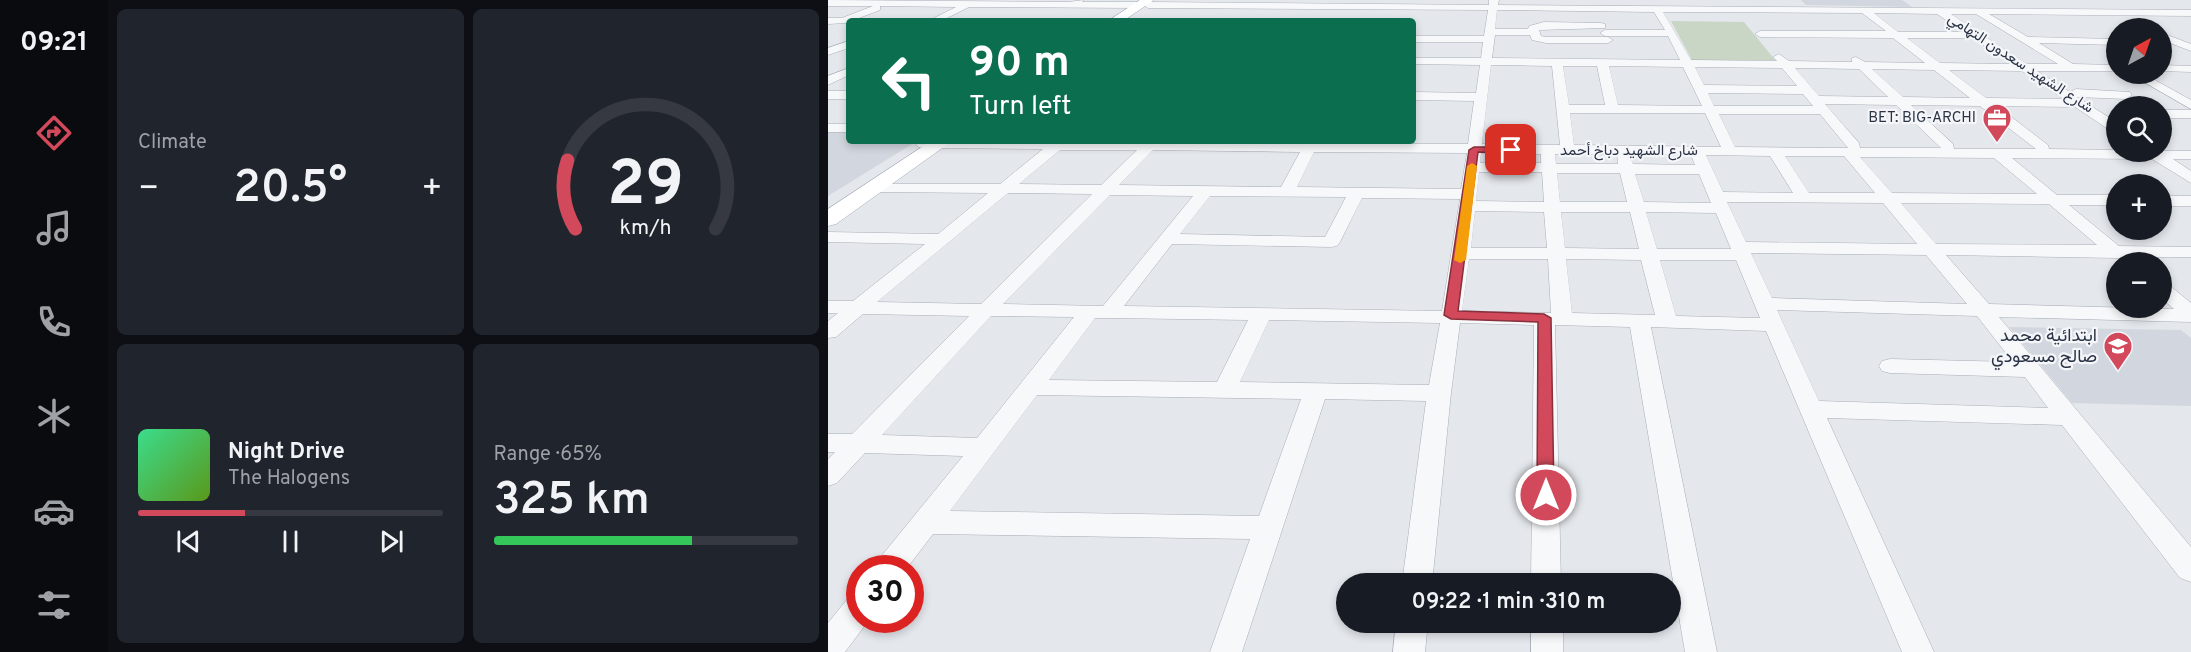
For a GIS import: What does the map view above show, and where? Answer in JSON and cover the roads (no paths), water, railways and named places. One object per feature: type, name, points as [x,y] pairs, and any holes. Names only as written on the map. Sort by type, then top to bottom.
[{"type":"main road","points":[[1120,18],[1148,3]]},
{"type":"main road","points":[[1128,18],[1148,3]]},
{"type":"main road","points":[[828,206],[930,144]]},
{"type":"main road","points":[[828,219],[877,187],[931,144]]},
{"type":"street","points":[[1792,0],[1948,147]]},
{"type":"street","name":"شارع الشهيد سعدون التهامي","points":[[1923,0],[1940,7],[2079,98],[2106,112]]},
{"type":"street","points":[[1969,0],[1997,23],[2087,78],[2051,77]]},
{"type":"street","points":[[854,18],[896,2]]},
{"type":"street","points":[[2065,2],[2063,6],[2075,12]]},
{"type":"street","points":[[828,3],[1227,3],[1284,7],[1372,7],[1413,4],[1431,12],[1494,4],[1590,6],[1735,4],[1802,9],[1864,10],[1940,7],[1981,11],[2075,12],[2104,7],[2191,4]]},
{"type":"street","points":[[938,18],[965,3]]},
{"type":"street","points":[[1064,16],[1077,3]]},
{"type":"street","points":[[1214,13],[1227,3]]},
{"type":"street","points":[[1022,15],[1043,4]]},
{"type":"street","points":[[1418,573],[1439,393],[1461,253],[1494,4]]},
{"type":"street","points":[[1735,4],[1816,100],[1888,198],[1983,310],[2191,569]]},
{"type":"street","points":[[1590,6],[1615,62]]},
{"type":"street","points":[[1649,6],[1672,33],[1728,146]]},
{"type":"street","points":[[1365,18],[1372,7]]},
{"type":"street","name":"شارع الشهيد سعدون التهامي","points":[[1940,7],[1976,35],[2051,77],[2106,120]]},
{"type":"street","points":[[2104,7],[2148,12],[2191,13]]},
{"type":"street","points":[[2104,7],[2123,18]]},
{"type":"street","points":[[1864,10],[2043,148]]},
{"type":"street","points":[[2025,11],[2106,56]]},
{"type":"street","points":[[2050,11],[2106,39]]},
{"type":"street","points":[[2148,12],[2187,22]]},
{"type":"street","points":[[2177,13],[2187,22]]},
{"type":"street","points":[[828,21],[846,21]]},
{"type":"street","points":[[828,27],[846,21]]},
{"type":"street","points":[[1997,23],[2018,24]]},
{"type":"street","points":[[1419,35],[1489,35],[1533,32],[1536,38],[1546,40],[1604,33],[1672,33]]},
{"type":"street","points":[[1760,34],[1976,35]]},
{"type":"street","points":[[1993,40],[2106,43]]},
{"type":"street","points":[[2172,40],[2191,48]]},
{"type":"street","points":[[828,43],[846,44]]},
{"type":"street","points":[[2172,43],[2191,43]]},
{"type":"street","points":[[828,52],[846,45]]},
{"type":"street","points":[[1416,59],[2106,68]]},
{"type":"street","points":[[1557,62],[1567,147]]},
{"type":"street","points":[[1602,62],[1612,109]]},
{"type":"street","points":[[828,67],[846,69]]},
{"type":"street","points":[[2185,69],[2191,74]]},
{"type":"street","points":[[828,81],[846,71]]},
{"type":"street","points":[[2153,84],[2191,105]]},
{"type":"street","points":[[2113,86],[2158,87]]},
{"type":"street","points":[[1699,89],[1816,100],[1983,102],[2126,95]]},
{"type":"street","points":[[2170,94],[2191,94]]},
{"type":"street","points":[[828,95],[846,95]]},
{"type":"street","points":[[1416,96],[1480,97]]},
{"type":"street","points":[[1562,109],[1709,110],[1816,100]]},
{"type":"street","points":[[2172,114],[2191,114]]},
{"type":"street","points":[[828,128],[846,128]]},
{"type":"street","points":[[828,332],[1059,144]]},
{"type":"street","points":[[828,476],[985,310],[1152,144]]},
{"type":"street","name":"شارع الشهيد دباخ أحمد","points":[[1152,144],[1473,153],[1567,147],[1701,161],[1775,152],[1948,147],[2106,148]]},
{"type":"street","name":"شارع الشهيد دباخ أحمد","points":[[1399,144],[1473,153],[1567,147],[1728,146],[2000,155],[2106,153]]},
{"type":"street","points":[[1286,193],[1308,148]]},
{"type":"street","name":"شارع الشهيد دباخ أحمد","points":[[2172,150],[2191,148]]},
{"type":"street","points":[[1546,573],[1557,253],[1548,150]]},
{"type":"street","points":[[1621,151],[1638,208],[1666,321]]},
{"type":"street","points":[[1775,152],[1804,197]]},
{"type":"street","points":[[1473,153],[1550,168],[1626,169],[1701,161],[1918,652]]},
{"type":"street","name":"شارع الشهيد دباخ أحمد","points":[[2172,153],[2191,155]]},
{"type":"street","points":[[2000,155],[2116,252]]},
{"type":"street","points":[[2172,158],[2191,168]]},
{"type":"street","points":[[2172,162],[2191,178]]},
{"type":"street","points":[[877,187],[1356,194],[1467,200],[1553,208],[1638,208],[1804,197],[2106,200]]},
{"type":"street","points":[[900,555],[1031,387],[1166,239],[1205,190]]},
{"type":"street","points":[[1166,239],[1331,242],[1356,194]]},
{"type":"street","points":[[2172,201],[2191,201]]},
{"type":"street","points":[[828,237],[942,239]]},
{"type":"street","points":[[1461,253],[1650,254],[1930,249],[2191,252]]},
{"type":"street","points":[[2172,298],[2191,314]]},
{"type":"street","points":[[828,307],[1262,315],[1451,315],[1639,321],[1769,314],[1983,310],[2191,314]]},
{"type":"street","points":[[1225,390],[1262,315]]},
{"type":"street","points":[[1639,321],[1701,652]]},
{"type":"street","points":[[1890,366],[2031,370]]},
{"type":"street","points":[[1031,387],[1439,393]]},
{"type":"street","points":[[1226,652],[1316,391]]},
{"type":"street","points":[[1811,409],[2068,417]]},
{"type":"street","points":[[828,443],[984,447]]},
{"type":"street","points":[[925,522],[1269,528]]},
{"type":"street","points":[[828,648],[846,626]]},
{"type":"street","points":[[1409,652],[1411,633]]},
{"type":"street","points":[[1547,633],[1547,652]]},
{"type":"place","name":"BET: BIG-ARCHI","points":[[1997,144]]},
{"type":"place","name":"ابتدائية محمد صالح مسعودي","points":[[2118,372]]}]
